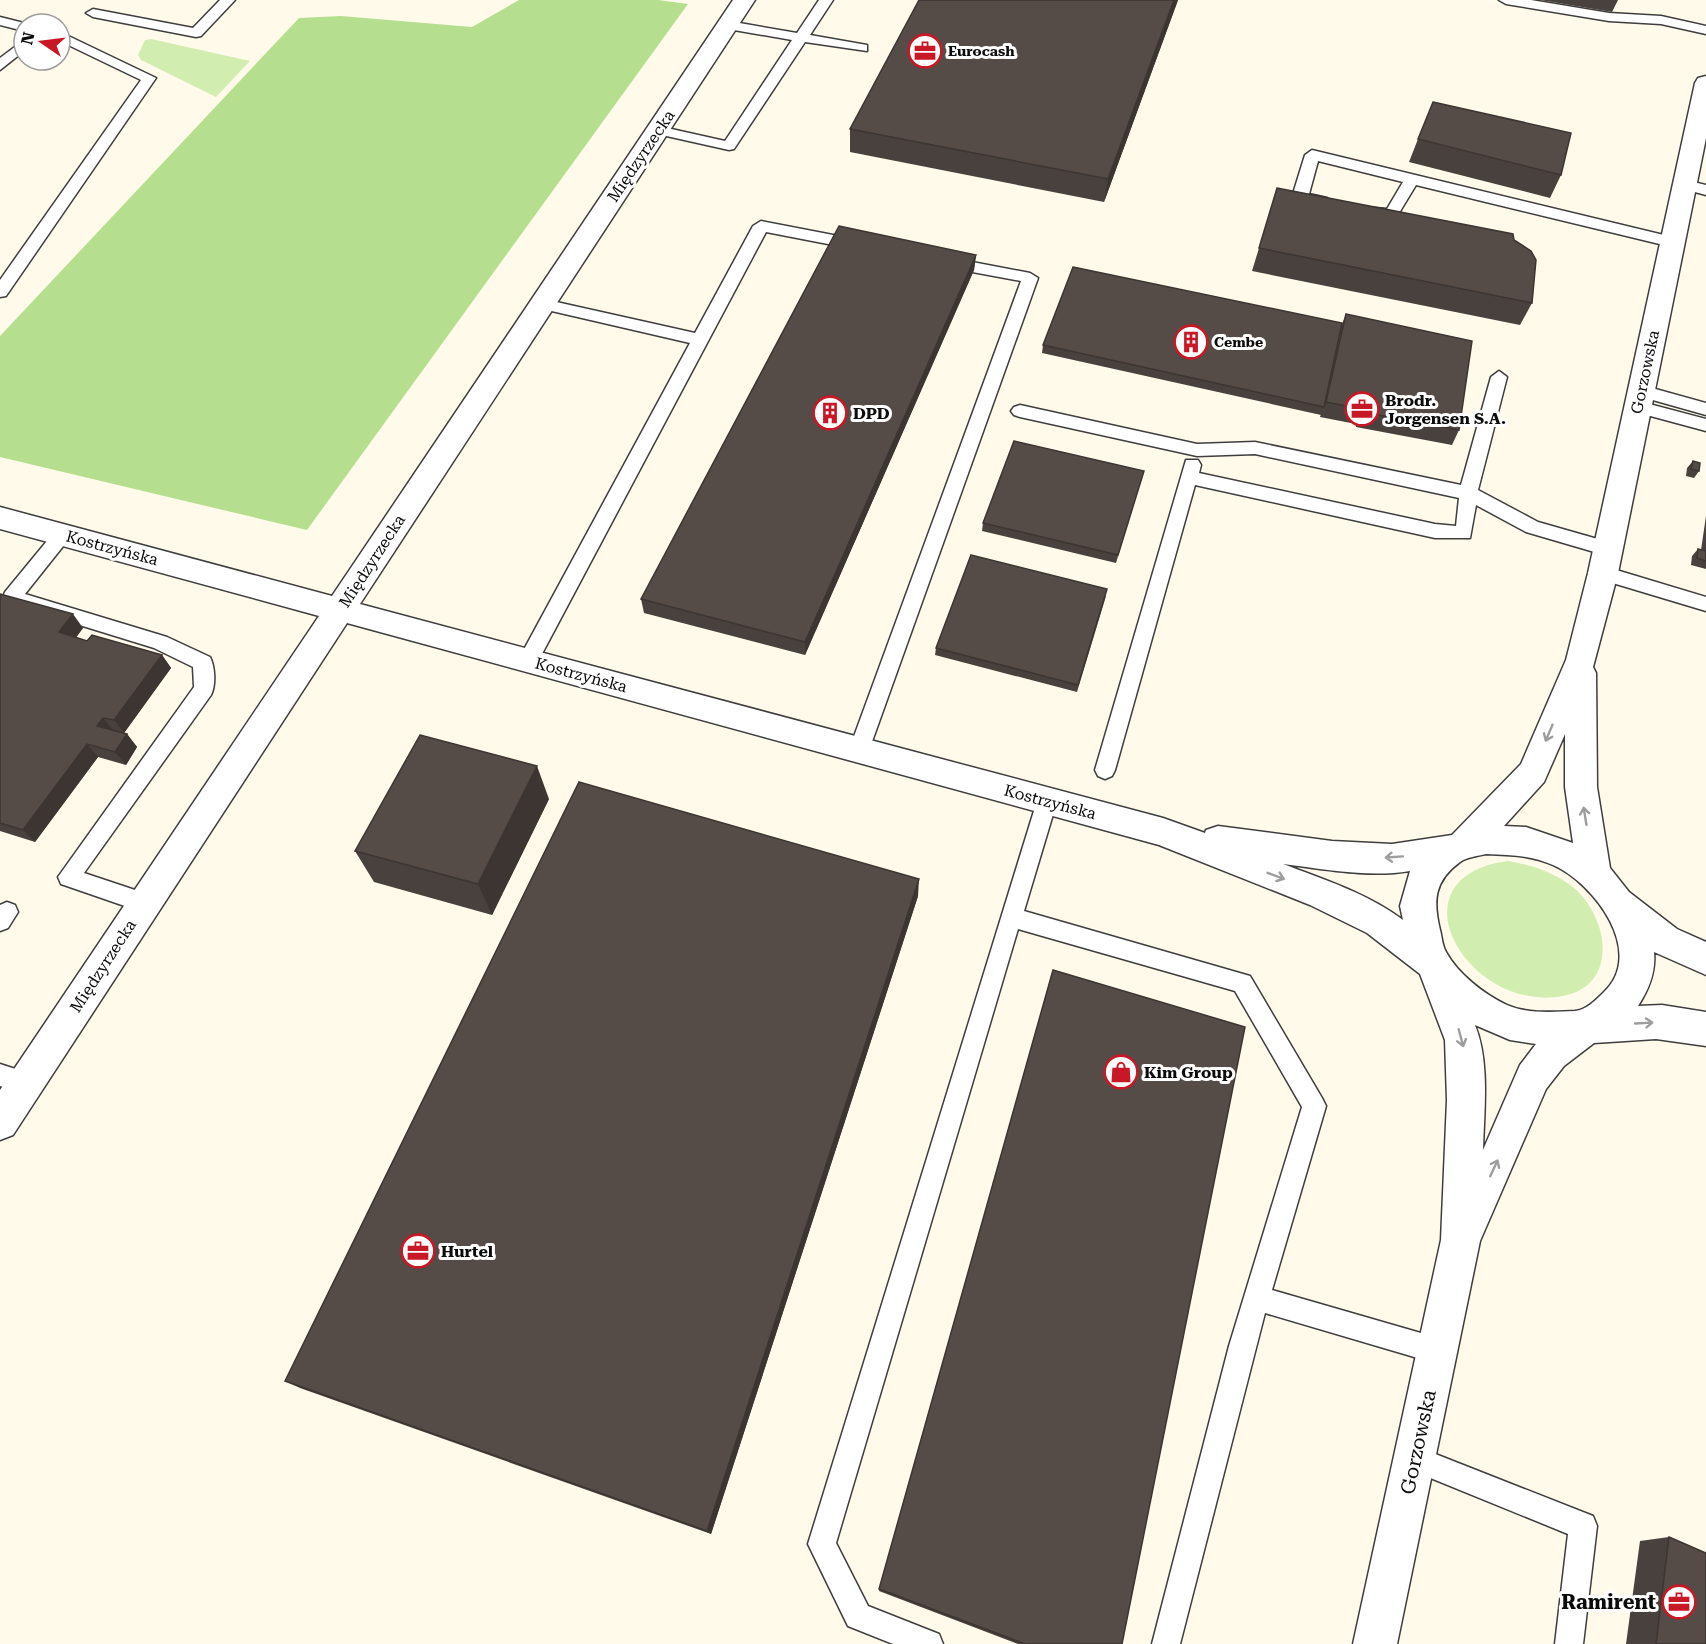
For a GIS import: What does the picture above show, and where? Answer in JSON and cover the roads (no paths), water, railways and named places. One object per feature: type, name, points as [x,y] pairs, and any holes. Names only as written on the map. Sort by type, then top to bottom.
[{"type":"street","name":"Międzyrzecka","points":[[0,1122],[13,1079],[145,903],[744,0]]},
{"type":"street","name":"Gorzowska","points":[[1581,660],[1606,561],[1672,242],[1695,187],[1706,83]]},
{"type":"street","name":"Kostrzyńska","points":[[0,518],[1163,832]]},
{"type":"street","points":[[1461,1240],[1466,1100],[1463,1040],[1418,930],[1417,897],[1429,869],[1460,845],[1533,772],[1581,660]]},
{"type":"street","points":[[1581,660],[1581,787],[1594,873]]},
{"type":"street","points":[[1163,832],[1342,856],[1392,859],[1502,837],[1538,843],[1574,859],[1594,873],[1620,903],[1665,940],[1706,959]]},
{"type":"street","points":[[1163,832],[1322,894],[1379,922],[1433,964],[1470,1003],[1508,1022],[1548,1031],[1586,1026],[1658,1022],[1706,1029]]},
{"type":"street","points":[[1461,1240],[1540,1066],[1586,1026],[1625,998],[1637,969],[1635,935],[1620,903]]},
{"type":"street","name":"Gorzowska","points":[[1375,1644],[1461,1240]]},
{"type":"lane","points":[[76,28],[106,0]]},
{"type":"lane","points":[[76,28],[196,33],[228,0]]},
{"type":"lane","points":[[658,130],[729,146],[826,0]]},
{"type":"lane","points":[[1506,0],[1706,30]]},
{"type":"lane","points":[[1643,19],[1648,0]]},
{"type":"lane","points":[[728,25],[862,48]]},
{"type":"lane","points":[[0,292],[149,78],[76,28]]},
{"type":"lane","points":[[0,66],[12,55]]},
{"type":"lane","points":[[1334,204],[1300,197],[1312,155],[1672,242]]},
{"type":"lane","points":[[1357,208],[1391,215],[1412,179]]},
{"type":"lane","points":[[528,661],[702,340],[761,226],[878,249]]},
{"type":"lane","points":[[859,750],[1030,278],[925,258]]},
{"type":"lane","points":[[543,304],[702,340]]},
{"type":"lane","points":[[1188,477],[1435,531],[1464,533],[1468,493],[1499,377]]},
{"type":"lane","points":[[1640,399],[1706,409]]},
{"type":"lane","points":[[1640,399],[1706,425]]},
{"type":"lane","points":[[1020,411],[1197,450],[1255,448],[1468,493],[1606,561],[1706,604]]},
{"type":"lane","points":[[1105,770],[1197,450]]},
{"type":"lane","points":[[62,535],[12,597],[160,642],[202,663],[204,689],[69,878],[145,903]]},
{"type":"lane","points":[[929,1644],[858,1616],[822,1544],[1047,801]]},
{"type":"lane","points":[[1011,917],[1242,983],[1314,1106],[1257,1298],[1166,1644]]},
{"type":"lane","points":[[1257,1298],[1438,1351]]},
{"type":"lane","points":[[1415,1459],[1583,1526],[1569,1644]]},
{"type":"place","name":"Eurocash","points":[[925,51]]},
{"type":"place","name":"Cembe","points":[[1191,342]]},
{"type":"place","name":"Brodr. Jorgensen S.A.","points":[[1362,409]]},
{"type":"place","name":"DPD","points":[[830,413]]},
{"type":"place","name":"Kim Group","points":[[1121,1072]]},
{"type":"place","name":"Hurtel","points":[[418,1251]]},
{"type":"place","name":"Ramirent","points":[[1679,1602]]}]
